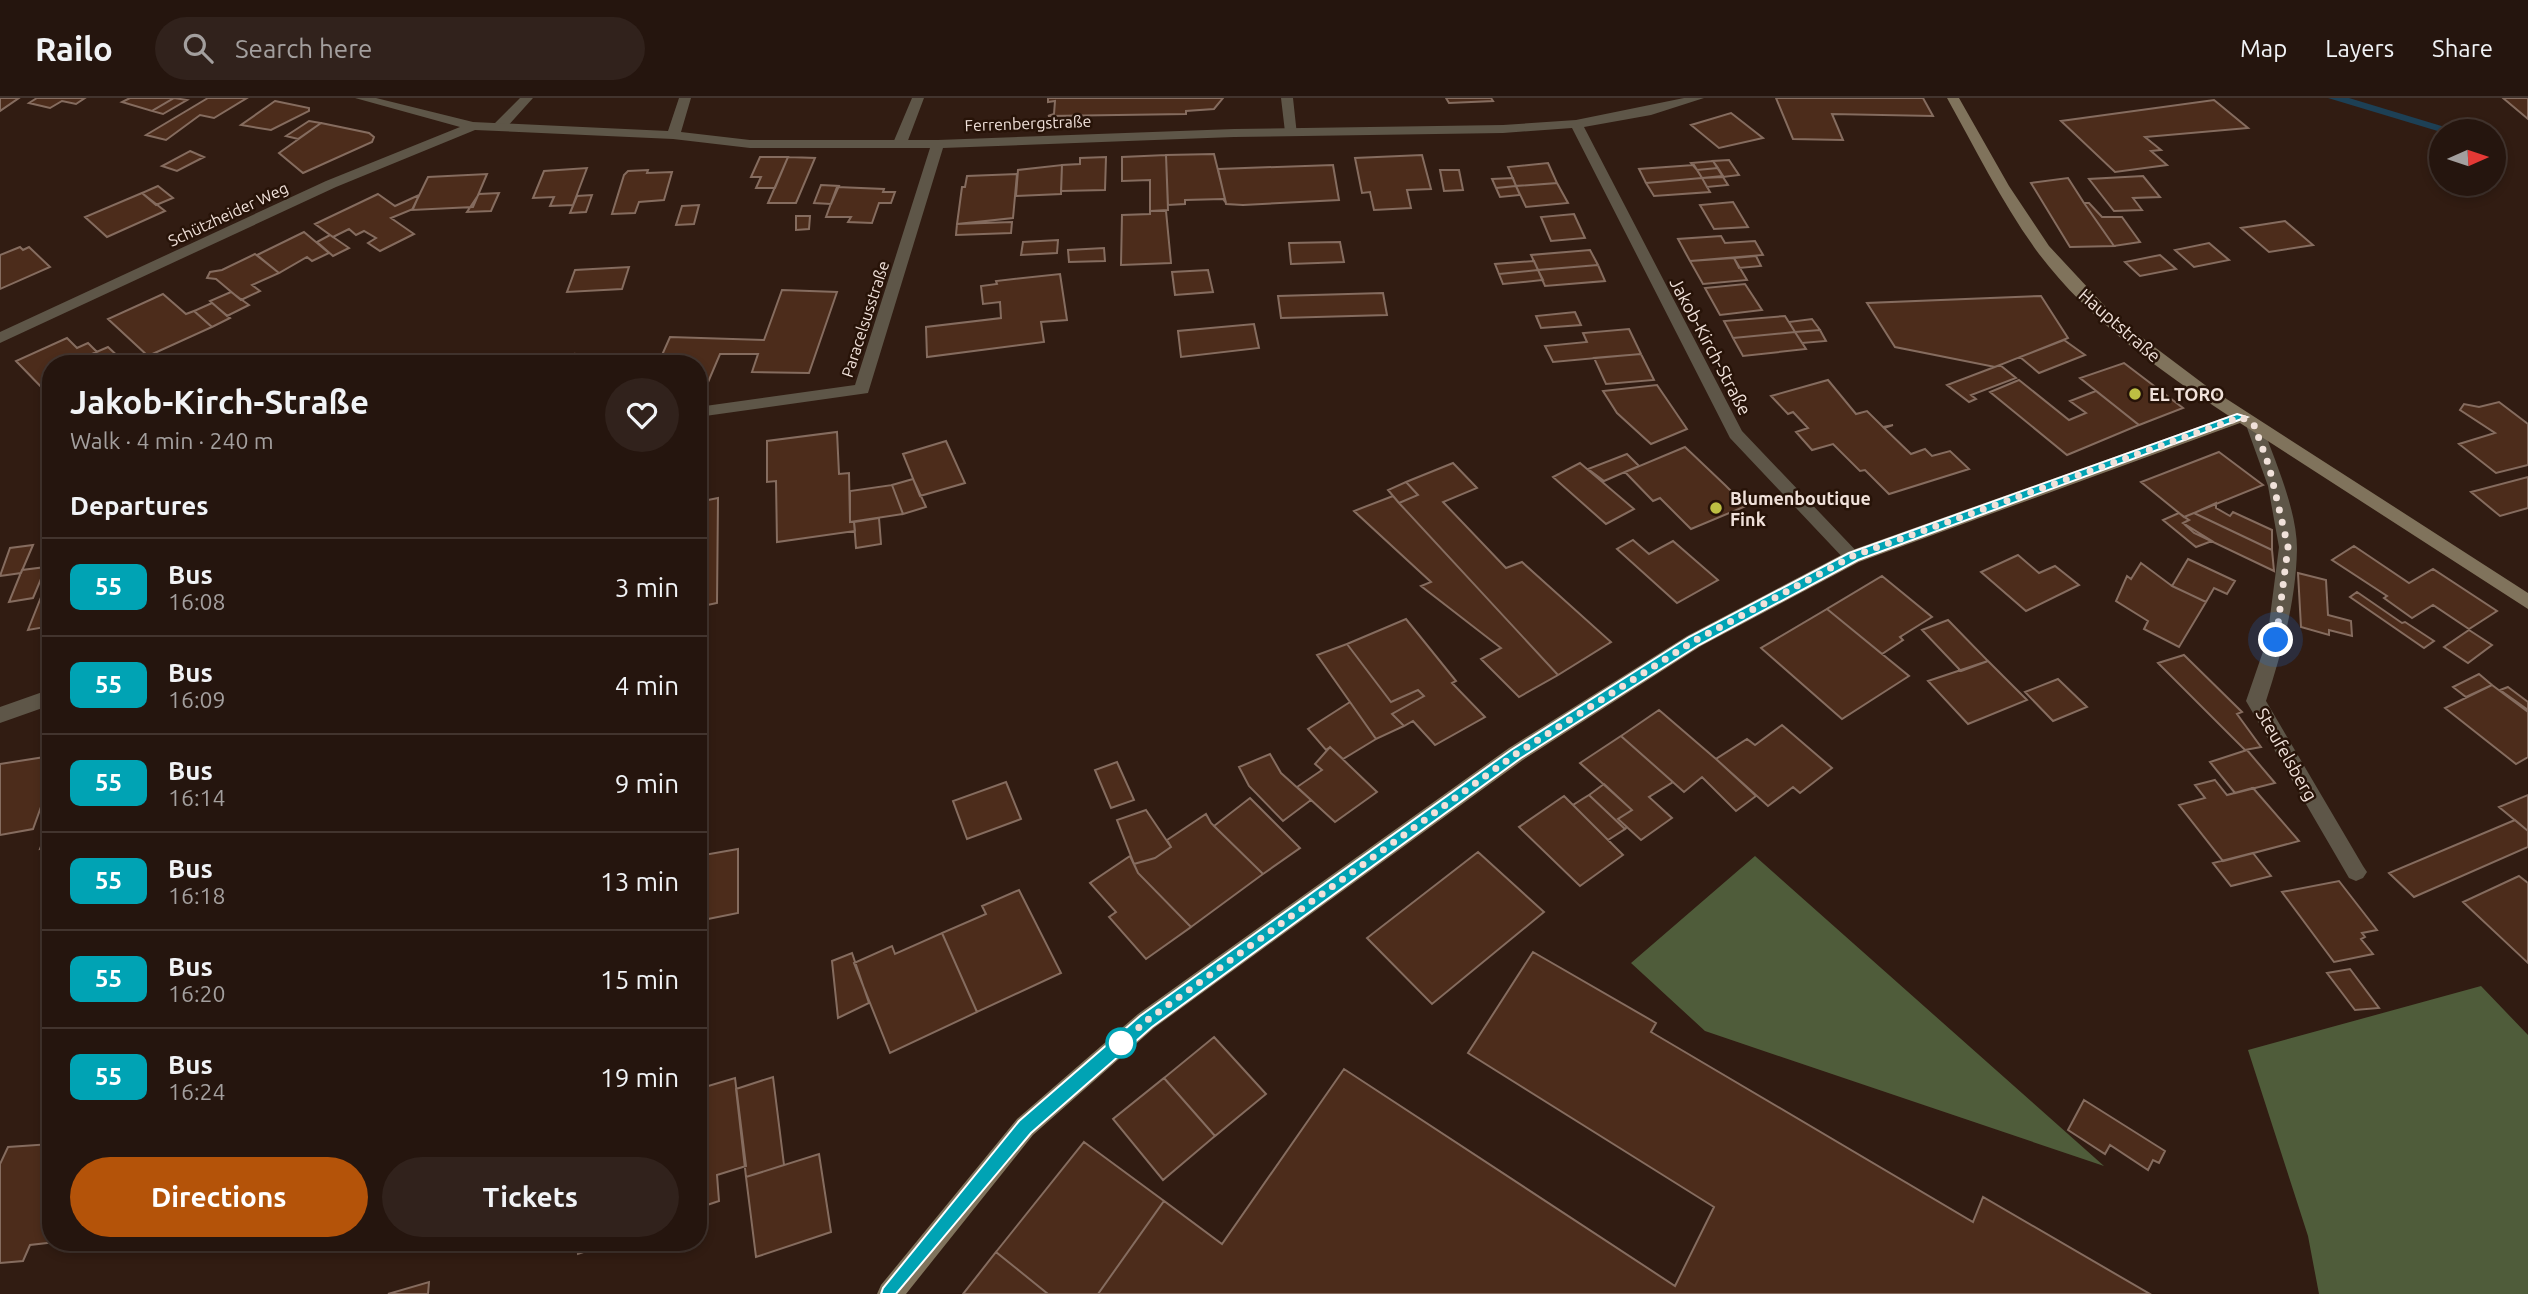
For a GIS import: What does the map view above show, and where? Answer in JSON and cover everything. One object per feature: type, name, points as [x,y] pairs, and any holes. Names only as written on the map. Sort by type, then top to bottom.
[{"type":"main road","name":"Hauptstraße","points":[[1953,98],[2035,238],[2060,270],[2109,318],[2168,366],[2248,421],[2528,602]]},
{"type":"main road","points":[[890,1294],[1025,1127],[1146,1021],[1516,754],[1694,641],[1853,556],[2248,421]]},
{"type":"street","name":"Ferrenbergstraße","points":[[361,98],[473,125],[673,135],[750,144],[939,144],[1292,132],[1503,129],[1576,124],[1651,111],[1698,98]]},
{"type":"street","points":[[500,126],[527,98]]},
{"type":"street","points":[[673,135],[685,98]]},
{"type":"street","points":[[900,143],[918,98]]},
{"type":"street","points":[[1287,98],[1292,132]]},
{"type":"street","name":"Jakob-Kirch-Straße","points":[[1576,124],[1657,287],[1736,435],[1853,556]]},
{"type":"street","name":"Schützheider Weg","points":[[0,338],[331,184],[473,125]]},
{"type":"street","name":"Paracelsusstraße","points":[[707,411],[862,389],[939,144]]},
{"type":"street","name":"Steufelsberg","points":[[2248,421],[2276,486],[2288,547],[2276,640],[2256,701],[2356,872]]},
{"type":"street","points":[[0,715],[42,700]]},
{"type":"green space","points":[[1755,856],[2104,1166],[1705,1031],[1631,963]]},
{"type":"green space","points":[[2481,986],[2528,1035],[2528,1294],[2319,1294],[2308,1236],[2248,1050]]},
{"type":"water","points":[[2328,98],[2349,98],[2429,122],[2429,128]]},
{"type":"building","points":[[0,98],[19,98],[0,111]]},
{"type":"building","points":[[37,98],[85,98],[76,104],[62,101],[50,108],[29,103]]},
{"type":"building","points":[[130,98],[174,98],[152,111],[122,102]]},
{"type":"building","points":[[174,98],[187,100],[163,114],[152,111]]},
{"type":"building","points":[[208,98],[247,98],[214,118],[200,115],[166,140],[146,135]]},
{"type":"building","points":[[1048,98],[1223,98],[1214,109],[1186,111],[1186,114],[1048,116],[1054,114],[1055,101],[1048,102]]},
{"type":"building","points":[[1446,98],[1491,98],[1493,101],[1449,103]]},
{"type":"building","points":[[1776,98],[1923,98],[1933,116],[1832,114],[1843,140],[1793,139]]},
{"type":"building","points":[[2503,98],[2528,98],[2528,119]]},
{"type":"building","points":[[2214,100],[2248,128],[2145,137],[2161,150],[2151,151],[2167,165],[2115,172],[2061,121]]},
{"type":"building","points":[[275,101],[309,108],[309,111],[271,130],[241,125]]},
{"type":"building","points":[[1731,113],[1763,138],[1719,148],[1691,125]]},
{"type":"building","points":[[309,121],[321,123],[298,139],[286,136]]},
{"type":"building","points":[[321,123],[369,133],[374,137],[372,142],[303,173],[279,153]]},
{"type":"building","points":[[190,151],[204,157],[177,171],[162,166]]},
{"type":"building","points":[[1214,154],[1226,203],[1223,199],[1185,200],[1185,204],[1168,205],[1166,155]]},
{"type":"building","points":[[1166,155],[1168,210],[1150,211],[1150,180],[1122,181],[1122,157]]},
{"type":"building","points":[[1422,155],[1431,189],[1407,190],[1411,208],[1374,210],[1370,192],[1362,193],[1355,158]]},
{"type":"building","points":[[760,157],[788,157],[775,188],[756,188],[761,177],[751,177]]},
{"type":"building","points":[[788,157],[815,158],[796,203],[768,203]]},
{"type":"building","points":[[1106,157],[1105,190],[1061,191],[1062,165],[1080,164],[1080,158]]},
{"type":"building","points":[[1729,160],[1739,175],[1723,177],[1713,161]]},
{"type":"building","points":[[1713,161],[1718,168],[1697,170],[1691,163]]},
{"type":"building","points":[[1548,163],[1557,183],[1516,186],[1508,167]]},
{"type":"building","points":[[1062,165],[1061,194],[1016,196],[1018,170]]},
{"type":"building","points":[[1333,165],[1339,200],[1243,205],[1226,204],[1218,169]]},
{"type":"building","points":[[1694,165],[1702,178],[1646,183],[1639,169]]},
{"type":"building","points":[[587,168],[573,205],[550,206],[554,197],[533,198],[544,171]]},
{"type":"building","points":[[1718,168],[1723,176],[1702,178],[1697,170]]},
{"type":"building","points":[[648,170],[647,173],[672,172],[664,200],[639,202],[635,213],[612,214],[624,175],[628,171]]},
{"type":"building","points":[[1440,170],[1459,170],[1463,190],[1444,191]]},
{"type":"building","points":[[487,174],[473,207],[412,210],[428,177]]},
{"type":"building","points":[[1017,174],[1013,218],[957,224],[962,187],[965,187],[967,176]]},
{"type":"building","points":[[2143,176],[2160,197],[2133,198],[2142,210],[2114,211],[2089,179]]},
{"type":"building","points":[[1723,177],[1728,185],[1707,187],[1702,178]]},
{"type":"building","points":[[1513,178],[1516,186],[1496,188],[1492,179]]},
{"type":"building","points":[[1702,178],[1710,192],[1654,196],[1646,183]]},
{"type":"building","points":[[2068,178],[2114,246],[2070,247],[2031,183]]},
{"type":"building","points":[[1557,183],[1568,203],[1526,207],[1516,186]]},
{"type":"building","points":[[821,185],[839,186],[831,204],[814,203]]},
{"type":"building","points":[[158,186],[173,198],[156,205],[142,193]]},
{"type":"building","points":[[1516,186],[1520,195],[1500,197],[1496,188]]},
{"type":"building","points":[[837,187],[895,192],[891,203],[879,203],[872,223],[848,222],[851,217],[826,217]]},
{"type":"building","points":[[142,193],[165,211],[107,237],[85,217]]},
{"type":"building","points":[[499,193],[491,211],[467,212],[479,194]]},
{"type":"building","points":[[378,194],[395,206],[419,195],[413,209],[391,218],[414,234],[380,251],[368,243],[376,238],[364,231],[356,235],[349,229],[333,237],[315,224]]},
{"type":"building","points":[[592,195],[586,212],[570,213],[577,196]]},
{"type":"building","points":[[1733,202],[1748,227],[1714,229],[1700,205]]},
{"type":"building","points":[[2084,203],[2089,203],[2102,217],[2122,217],[2140,242],[2114,246]]},
{"type":"building","points":[[699,205],[694,224],[676,225],[682,206]]},
{"type":"building","points":[[1150,211],[1166,211],[1171,263],[1121,265],[1122,215],[1150,214]]},
{"type":"building","points":[[1574,214],[1585,238],[1551,241],[1541,217]]},
{"type":"building","points":[[796,216],[810,216],[809,229],[796,230]]},
{"type":"building","points":[[2285,221],[2313,245],[2269,252],[2241,228]]},
{"type":"building","points":[[1012,222],[1011,233],[956,235],[957,224]]},
{"type":"building","points":[[304,232],[329,253],[312,261],[307,257],[279,273],[257,255]]},
{"type":"building","points":[[330,235],[349,248],[333,256],[317,242]]},
{"type":"building","points":[[1721,236],[1725,243],[1755,241],[1763,255],[1690,261],[1678,239]]},
{"type":"building","points":[[1058,240],[1057,253],[1021,255],[1023,242]]},
{"type":"building","points":[[1340,242],[1344,262],[1291,264],[1289,243]]},
{"type":"building","points":[[2209,243],[2229,260],[2194,267],[2175,250]]},
{"type":"building","points":[[20,247],[23,250],[29,247],[50,267],[0,289],[0,255]]},
{"type":"building","points":[[1104,248],[1105,261],[1069,262],[1068,250]]},
{"type":"building","points":[[1590,250],[1598,265],[1538,270],[1531,255]]},
{"type":"building","points":[[255,254],[279,273],[252,285],[260,291],[241,300],[216,279],[207,278],[210,272],[222,270]]},
{"type":"building","points":[[2160,255],[2176,269],[2140,276],[2125,262]]},
{"type":"building","points":[[1756,256],[1761,266],[1739,268],[1734,258]]},
{"type":"building","points":[[1734,258],[1747,280],[1703,284],[1690,261]]},
{"type":"building","points":[[1534,261],[1538,270],[1499,274],[1495,264]]},
{"type":"building","points":[[1598,265],[1605,281],[1545,286],[1538,270]]},
{"type":"building","points":[[629,267],[622,289],[567,292],[575,270]]},
{"type":"building","points":[[1208,270],[1213,292],[1175,295],[1172,272]]},
{"type":"building","points":[[1538,270],[1543,280],[1503,284],[1499,274]]},
{"type":"building","points":[[1060,274],[1067,320],[1041,322],[1044,342],[927,357],[926,327],[1001,318],[1000,302],[983,304],[981,286],[997,284],[996,281]]},
{"type":"building","points":[[1745,284],[1762,310],[1720,315],[1705,288]]},
{"type":"building","points":[[782,290],[837,292],[809,373],[752,372],[758,354],[720,354],[707,385],[707,355],[662,355],[670,337],[764,340]]},
{"type":"building","points":[[231,292],[249,305],[227,316],[210,301]]},
{"type":"building","points":[[1383,293],[1387,315],[1281,318],[1278,296]]},
{"type":"building","points":[[163,294],[186,314],[194,311],[212,327],[147,355],[108,319]]},
{"type":"building","points":[[2041,296],[2068,338],[1995,367],[1895,347],[1867,303]]},
{"type":"building","points":[[212,303],[230,318],[212,327],[194,311]]},
{"type":"building","points":[[1575,312],[1581,325],[1541,328],[1536,316]]},
{"type":"building","points":[[1785,316],[1795,332],[1733,338],[1724,321]]},
{"type":"building","points":[[1812,319],[1820,330],[1795,332],[1789,322]]},
{"type":"building","points":[[1254,324],[1259,348],[1181,357],[1178,331]]},
{"type":"building","points":[[1629,329],[1641,354],[1553,362],[1545,346],[1587,342],[1583,333]]},
{"type":"building","points":[[1820,330],[1826,341],[1802,343],[1795,332]]},
{"type":"building","points":[[1795,332],[1806,349],[1743,356],[1733,338]]},
{"type":"building","points":[[67,338],[77,348],[88,343],[97,352],[90,355],[42,355],[42,388],[16,361]]},
{"type":"building","points":[[2064,340],[2085,355],[2039,373],[2020,357]]},
{"type":"building","points":[[108,347],[117,355],[89,355]]},
{"type":"building","points":[[1641,354],[1654,380],[1606,384],[1594,358]]},
{"type":"building","points":[[2124,363],[2183,408],[2139,425],[2080,378]]},
{"type":"building","points":[[2000,365],[2016,378],[1971,395],[1976,399],[1969,402],[1947,385]]},
{"type":"building","points":[[1828,380],[1856,414],[1867,411],[1883,427],[1893,425],[1884,428],[1911,454],[1925,449],[1932,456],[1950,451],[1969,469],[1889,494],[1865,470],[1860,471],[1833,444],[1812,450],[1796,432],[1808,428],[1793,412],[1788,414],[1771,396]]},
{"type":"building","points":[[2019,380],[2069,420],[2086,413],[2070,401],[2096,391],[2139,425],[2067,455],[1990,392]]},
{"type":"building","points":[[1657,385],[1687,429],[1651,444],[1617,413],[1603,391]]},
{"type":"building","points":[[2499,402],[2528,424],[2528,465],[2496,473],[2459,444],[2495,433],[2460,410],[2464,404],[2479,407]]},
{"type":"building","points":[[837,432],[839,474],[849,473],[850,522],[854,522],[855,531],[777,542],[776,481],[767,482],[767,441]]},
{"type":"building","points":[[946,441],[965,483],[920,496],[903,454]]},
{"type":"building","points":[[1685,447],[1746,506],[1691,529],[1660,498],[1653,501],[1625,472]]},
{"type":"building","points":[[2219,452],[2263,485],[2184,517],[2141,482]]},
{"type":"building","points":[[1627,454],[1639,466],[1604,481],[1588,469]]},
{"type":"building","points":[[1453,463],[1477,488],[1443,502],[1506,568],[1522,562],[1611,642],[1558,675],[1399,503],[1418,495],[1406,482]]},
{"type":"building","points":[[1580,463],[1634,509],[1606,524],[1553,477]]},
{"type":"building","points":[[2528,477],[2528,508],[2500,516],[2471,492]]},
{"type":"building","points":[[913,479],[926,507],[903,514],[892,485]]},
{"type":"building","points":[[1406,482],[1418,495],[1399,503],[1388,490]]},
{"type":"building","points":[[892,485],[903,514],[850,522],[850,491]]},
{"type":"building","points":[[1393,496],[1558,675],[1519,697],[1481,659],[1501,648],[1421,586],[1431,582],[1354,511]]},
{"type":"building","points":[[718,498],[717,603],[707,605],[707,500]]},
{"type":"building","points":[[2216,503],[2216,508],[2230,516],[2233,512],[2272,530],[2272,550],[2194,513]]},
{"type":"building","points":[[2179,513],[2189,520],[2183,523],[2212,541],[2196,547],[2163,520]]},
{"type":"building","points":[[2194,513],[2272,550],[2274,571],[2194,533],[2183,523],[2189,520],[2184,517]]},
{"type":"building","points":[[879,518],[881,544],[856,548],[854,522]]},
{"type":"building","points":[[1633,540],[1649,554],[1673,541],[1718,580],[1677,603],[1617,549]]},
{"type":"building","points":[[33,545],[21,573],[0,576],[10,548]]},
{"type":"building","points":[[2354,546],[2409,583],[2433,569],[2497,611],[2469,629],[2433,605],[2412,618],[2384,598],[2387,596],[2332,560]]},
{"type":"building","points":[[2018,555],[2039,573],[2055,566],[2079,585],[2026,611],[1981,572]]},
{"type":"building","points":[[2188,559],[2235,581],[2227,594],[2214,588],[2206,602],[2172,586]]},
{"type":"building","points":[[2141,563],[2172,586],[2206,602],[2179,647],[2144,629],[2148,621],[2116,601],[2127,576],[2131,579]]},
{"type":"building","points":[[42,568],[42,577],[33,598],[9,602],[22,570]]},
{"type":"building","points":[[2298,573],[2326,580],[2328,615],[2351,621],[2352,636],[2329,630],[2329,635],[2301,627]]},
{"type":"building","points":[[1882,576],[1932,617],[1900,637],[1903,640],[1882,654],[1827,609]]},
{"type":"building","points":[[2357,592],[2434,641],[2424,648],[2350,597]]},
{"type":"building","points":[[42,595],[42,628],[28,630]]},
{"type":"building","points":[[1827,609],[1909,676],[1842,719],[1761,648]]},
{"type":"building","points":[[1406,619],[1456,681],[1452,683],[1485,717],[1435,745],[1413,721],[1404,726],[1392,714],[1424,696],[1418,690],[1391,702],[1347,644]]},
{"type":"building","points":[[1948,620],[1988,661],[1961,671],[1922,630]]},
{"type":"building","points":[[2469,630],[2492,645],[2468,663],[2444,647]]},
{"type":"building","points":[[1347,644],[1391,702],[1418,690],[1424,696],[1392,714],[1404,726],[1376,739],[1317,655]]},
{"type":"building","points":[[2184,655],[2242,712],[2237,714],[2261,747],[2245,750],[2158,663]]},
{"type":"building","points":[[1988,661],[2027,700],[1968,724],[1928,681]]},
{"type":"building","points":[[2479,674],[2492,685],[2466,697],[2453,687]]},
{"type":"building","points":[[2058,679],[2087,707],[2053,721],[2025,692]]},
{"type":"building","points":[[2492,685],[2528,712],[2528,757],[2516,764],[2445,708]]},
{"type":"building","points":[[2508,687],[2528,702],[2528,710],[2500,690]]},
{"type":"building","points":[[1350,702],[1376,739],[1343,759],[1330,747],[1326,750],[1308,729]]},
{"type":"building","points":[[1659,710],[1756,796],[1736,811],[1702,777],[1684,792],[1621,736]]},
{"type":"building","points":[[1782,725],[1832,768],[1800,793],[1793,787],[1768,806],[1716,759],[1747,739],[1755,745]]},
{"type":"building","points":[[1621,736],[1673,782],[1649,797],[1672,818],[1641,840],[1618,819],[1632,810],[1580,763]]},
{"type":"building","points":[[1330,747],[1377,792],[1335,822],[1297,787],[1322,770],[1315,764]]},
{"type":"building","points":[[2247,750],[2275,783],[2235,793],[2210,762]]},
{"type":"building","points":[[1270,754],[1281,773],[1311,800],[1283,821],[1249,786],[1239,767]]},
{"type":"building","points":[[42,757],[42,804],[33,829],[0,835],[0,764]]},
{"type":"building","points":[[1117,762],[1134,800],[1111,808],[1095,770]]},
{"type":"building","points":[[2215,780],[2227,795],[2253,788],[2299,841],[2223,861],[2179,805],[2205,798],[2195,785]]},
{"type":"building","points":[[1006,782],[1021,819],[967,839],[953,801]]},
{"type":"building","points":[[1604,784],[1632,810],[1618,819],[1627,827],[1625,829],[1589,795]]},
{"type":"building","points":[[1589,795],[1625,829],[1608,840],[1573,805]]},
{"type":"building","points":[[2528,795],[2528,831],[2499,807]]},
{"type":"building","points":[[1564,796],[1623,855],[1580,886],[1519,827]]},
{"type":"building","points":[[1250,798],[1300,848],[1263,874],[1214,826]]},
{"type":"building","points":[[1146,810],[1171,847],[1155,858],[1134,864],[1117,820]]},
{"type":"building","points":[[1206,814],[1211,823],[1263,874],[1191,927],[1138,873],[1134,864],[1155,858],[1171,847],[1167,840]]},
{"type":"building","points":[[2515,820],[2528,831],[2528,847],[2414,897],[2389,873]]},
{"type":"building","points":[[738,849],[738,913],[707,919],[707,854]]},
{"type":"building","points":[[1478,852],[1544,912],[1432,1004],[1367,938]]},
{"type":"building","points":[[2253,853],[2271,876],[2231,886],[2213,863]]},
{"type":"building","points":[[1130,856],[1138,873],[1191,927],[1146,959],[1109,917],[1116,912],[1090,883]]},
{"type":"building","points":[[2519,876],[2528,883],[2528,963],[2463,902]]},
{"type":"building","points":[[2339,881],[2377,930],[2362,933],[2365,937],[2361,939],[2373,954],[2334,962],[2282,892]]},
{"type":"building","points":[[1019,890],[1061,973],[977,1012],[942,933],[986,914],[982,906]]},
{"type":"building","points":[[942,933],[977,1012],[890,1053],[854,963],[892,946],[895,954]]},
{"type":"building","points":[[1533,952],[1656,1023],[1651,1032],[1973,1222],[1983,1197],[2150,1294],[1098,1294],[1164,1201],[1222,1244],[1344,1069],[1675,1286],[1714,1207],[1468,1053]]},
{"type":"building","points":[[852,953],[869,1003],[838,1018],[832,961]]},
{"type":"building","points":[[2350,969],[2379,1008],[2355,1010],[2327,973]]},
{"type":"building","points":[[1214,1037],[1266,1094],[1215,1136],[1164,1078]]},
{"type":"building","points":[[773,1077],[784,1165],[746,1177],[736,1089]]},
{"type":"building","points":[[735,1078],[746,1166],[717,1175],[719,1201],[707,1205],[707,1086]]},
{"type":"building","points":[[1164,1078],[1215,1136],[1163,1180],[1113,1119]]},
{"type":"building","points":[[2084,1100],[2165,1151],[2159,1163],[2153,1160],[2148,1170],[2110,1145],[2105,1154],[2068,1130]]},
{"type":"building","points":[[1084,1142],[1164,1201],[1098,1294],[1048,1294],[996,1252]]},
{"type":"building","points":[[42,1145],[42,1244],[30,1245],[23,1261],[0,1263],[0,1164],[8,1147]]},
{"type":"building","points":[[819,1154],[831,1232],[756,1257],[746,1177]]},
{"type":"building","points":[[996,1252],[1048,1294],[963,1294]]},
{"type":"building","points":[[429,1282],[428,1294],[388,1294]]},
{"type":"bus line","name":"55","points":[[890,1294],[1025,1127],[1146,1021],[1516,754],[1694,641],[1853,556],[2241,417]]},
{"type":"place","name":"EL TORO","points":[[2135,394]]},
{"type":"place","name":"Blumenboutique Fink","points":[[1716,508]]},
{"type":"route","points":[[1121,1043],[1116,1048],[1146,1021],[1516,754],[1694,641],[1853,556],[2241,417],[2254,425],[2269,466],[2276,486],[2288,547],[2276,640]]}]
